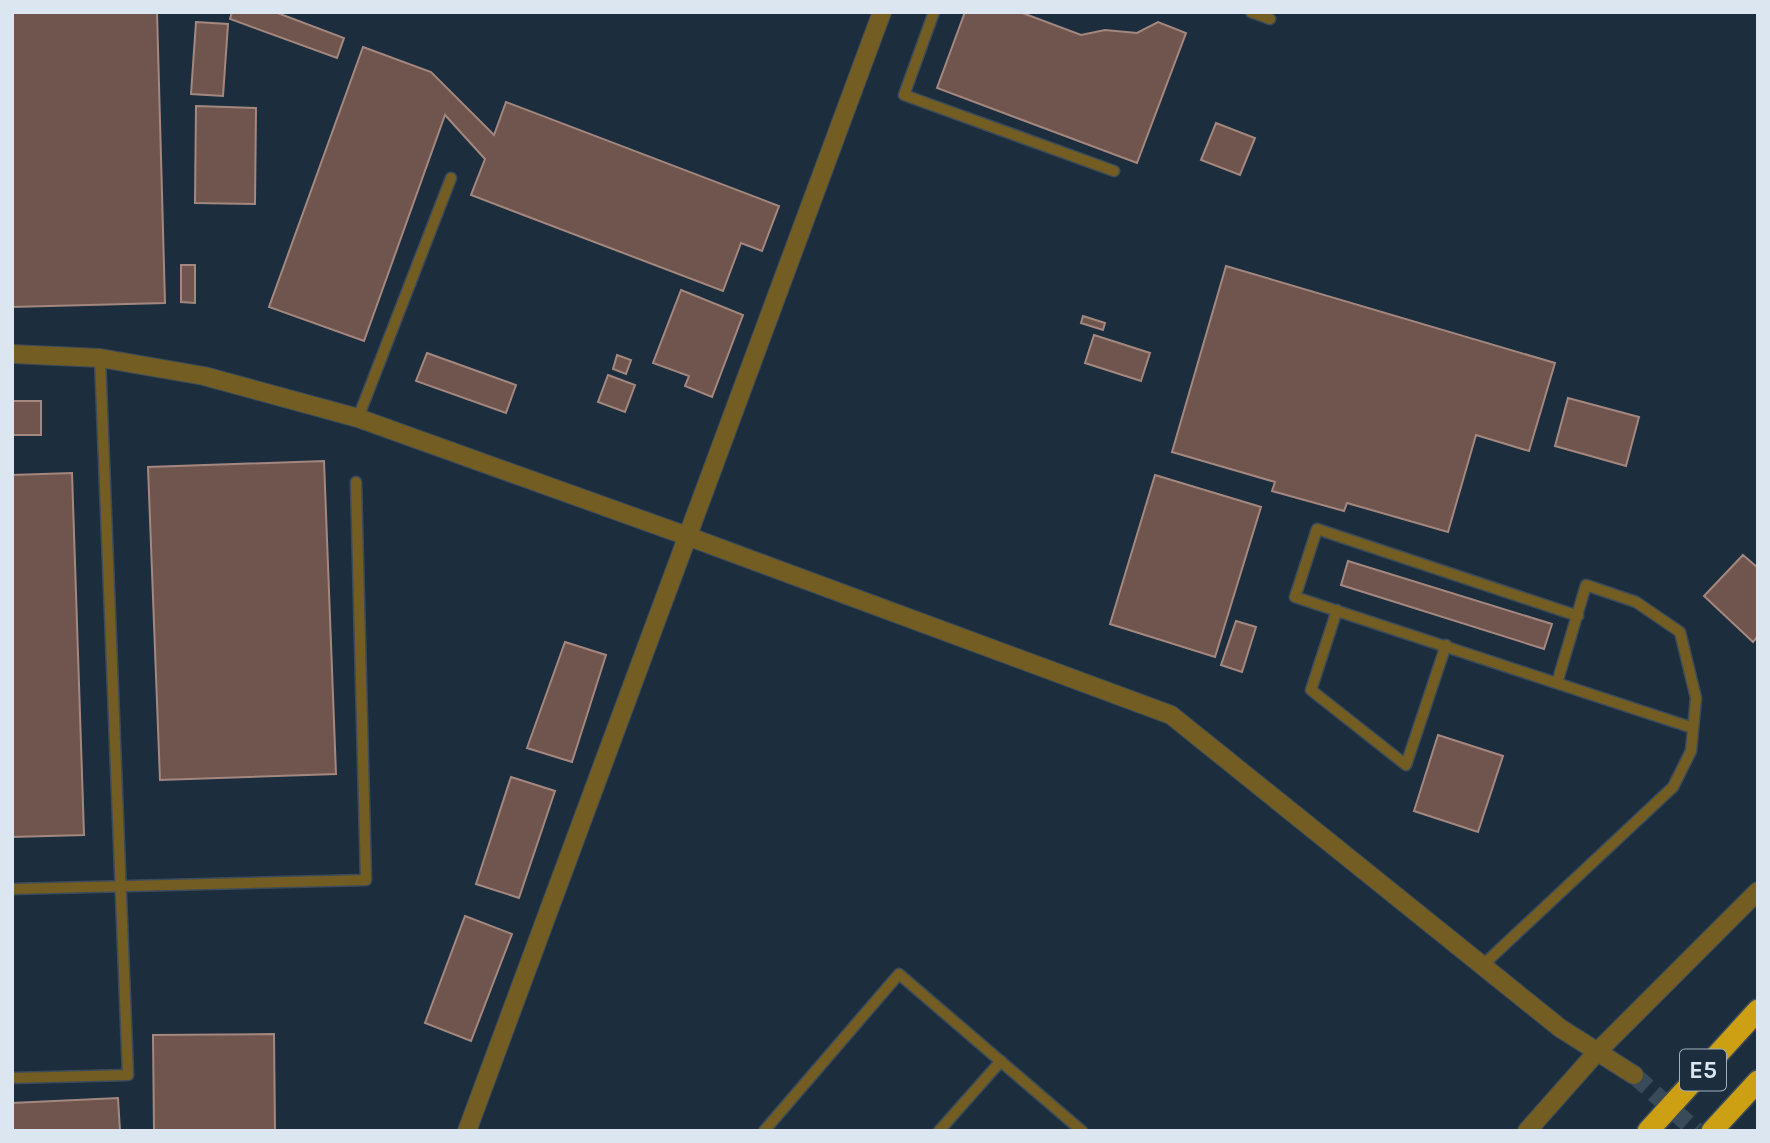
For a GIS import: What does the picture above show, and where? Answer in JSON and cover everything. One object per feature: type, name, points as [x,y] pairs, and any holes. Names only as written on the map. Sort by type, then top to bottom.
[{"type":"highway","name":"E5","points":[[1648,1131],[1758,1010]]},
{"type":"highway","name":"E5","points":[[1712,1131],[1758,1081]]},
{"type":"street","points":[[467,1131],[882,12]]},
{"type":"street","points":[[12,354],[100,358],[204,376],[358,418],[1171,715],[1560,1028],[1634,1075]]},
{"type":"street","points":[[1527,1131],[1597,1052],[1758,891]]},
{"type":"lane","points":[[934,12],[904,95],[1114,171]]},
{"type":"lane","points":[[1251,12],[1270,19]]},
{"type":"lane","points":[[358,418],[451,178]]},
{"type":"lane","points":[[12,1079],[128,1075],[100,358]]},
{"type":"lane","points":[[12,889],[366,880],[356,482]]},
{"type":"lane","points":[[1578,616],[1317,529],[1296,597],[1693,728]]},
{"type":"lane","points":[[1483,965],[1674,787],[1691,751],[1696,698],[1680,632],[1636,602],[1586,585],[1557,683]]},
{"type":"lane","points":[[1337,610],[1311,690],[1406,765],[1446,645]]},
{"type":"lane","points":[[764,1131],[900,974],[1082,1131]]},
{"type":"lane","points":[[939,1131],[1001,1061]]},
{"type":"building","points":[[12,12],[157,12],[165,303],[12,307]]},
{"type":"building","points":[[232,12],[275,12],[344,38],[337,58],[230,19]]},
{"type":"building","points":[[965,12],[1020,12],[1081,35],[1105,30],[1137,33],[1158,22],[1186,33],[1137,163],[937,88]]},
{"type":"building","points":[[196,22],[228,24],[223,96],[191,94]]},
{"type":"building","points":[[363,47],[431,72],[494,135],[506,102],[779,206],[762,251],[741,243],[723,291],[471,195],[485,159],[445,115],[364,341],[269,307]]},
{"type":"building","points":[[196,106],[256,108],[255,204],[195,203]]},
{"type":"building","points":[[1216,123],[1255,138],[1240,175],[1201,160]]},
{"type":"building","points":[[181,265],[195,265],[195,303],[181,302]]},
{"type":"building","points":[[1226,266],[1555,363],[1529,451],[1476,435],[1448,532],[1347,503],[1344,511],[1272,491],[1275,482],[1172,452]]},
{"type":"building","points":[[681,290],[743,315],[712,397],[685,386],[689,376],[653,363]]},
{"type":"building","points":[[1083,316],[1105,323],[1103,330],[1081,323]]},
{"type":"building","points":[[1094,335],[1150,353],[1141,381],[1085,363]]},
{"type":"building","points":[[427,353],[516,385],[506,413],[416,381]]},
{"type":"building","points":[[617,355],[631,360],[626,374],[613,369]]},
{"type":"building","points":[[608,375],[635,385],[625,412],[598,402]]},
{"type":"building","points":[[1568,398],[1639,417],[1626,466],[1555,446]]},
{"type":"building","points":[[12,401],[41,401],[41,435],[12,435]]},
{"type":"building","points":[[324,461],[336,774],[160,780],[148,467]]},
{"type":"building","points":[[72,473],[84,835],[12,837],[12,475]]},
{"type":"building","points":[[1155,475],[1261,507],[1215,657],[1110,624]]},
{"type":"building","points":[[1743,555],[1758,568],[1758,636],[1753,642],[1704,596]]},
{"type":"building","points":[[1348,561],[1552,624],[1544,649],[1341,585]]},
{"type":"building","points":[[1236,621],[1256,627],[1242,672],[1221,665]]},
{"type":"building","points":[[565,642],[606,655],[572,762],[527,748]]},
{"type":"building","points":[[1438,735],[1503,756],[1478,832],[1414,811]]},
{"type":"building","points":[[511,777],[555,791],[519,898],[476,884]]},
{"type":"building","points":[[465,916],[512,934],[471,1041],[425,1023]]},
{"type":"building","points":[[274,1034],[275,1131],[154,1131],[153,1035]]},
{"type":"building","points":[[118,1098],[120,1131],[12,1131],[12,1103]]},
{"type":"tunnel","points":[[1634,1075],[1696,1131]]}]
